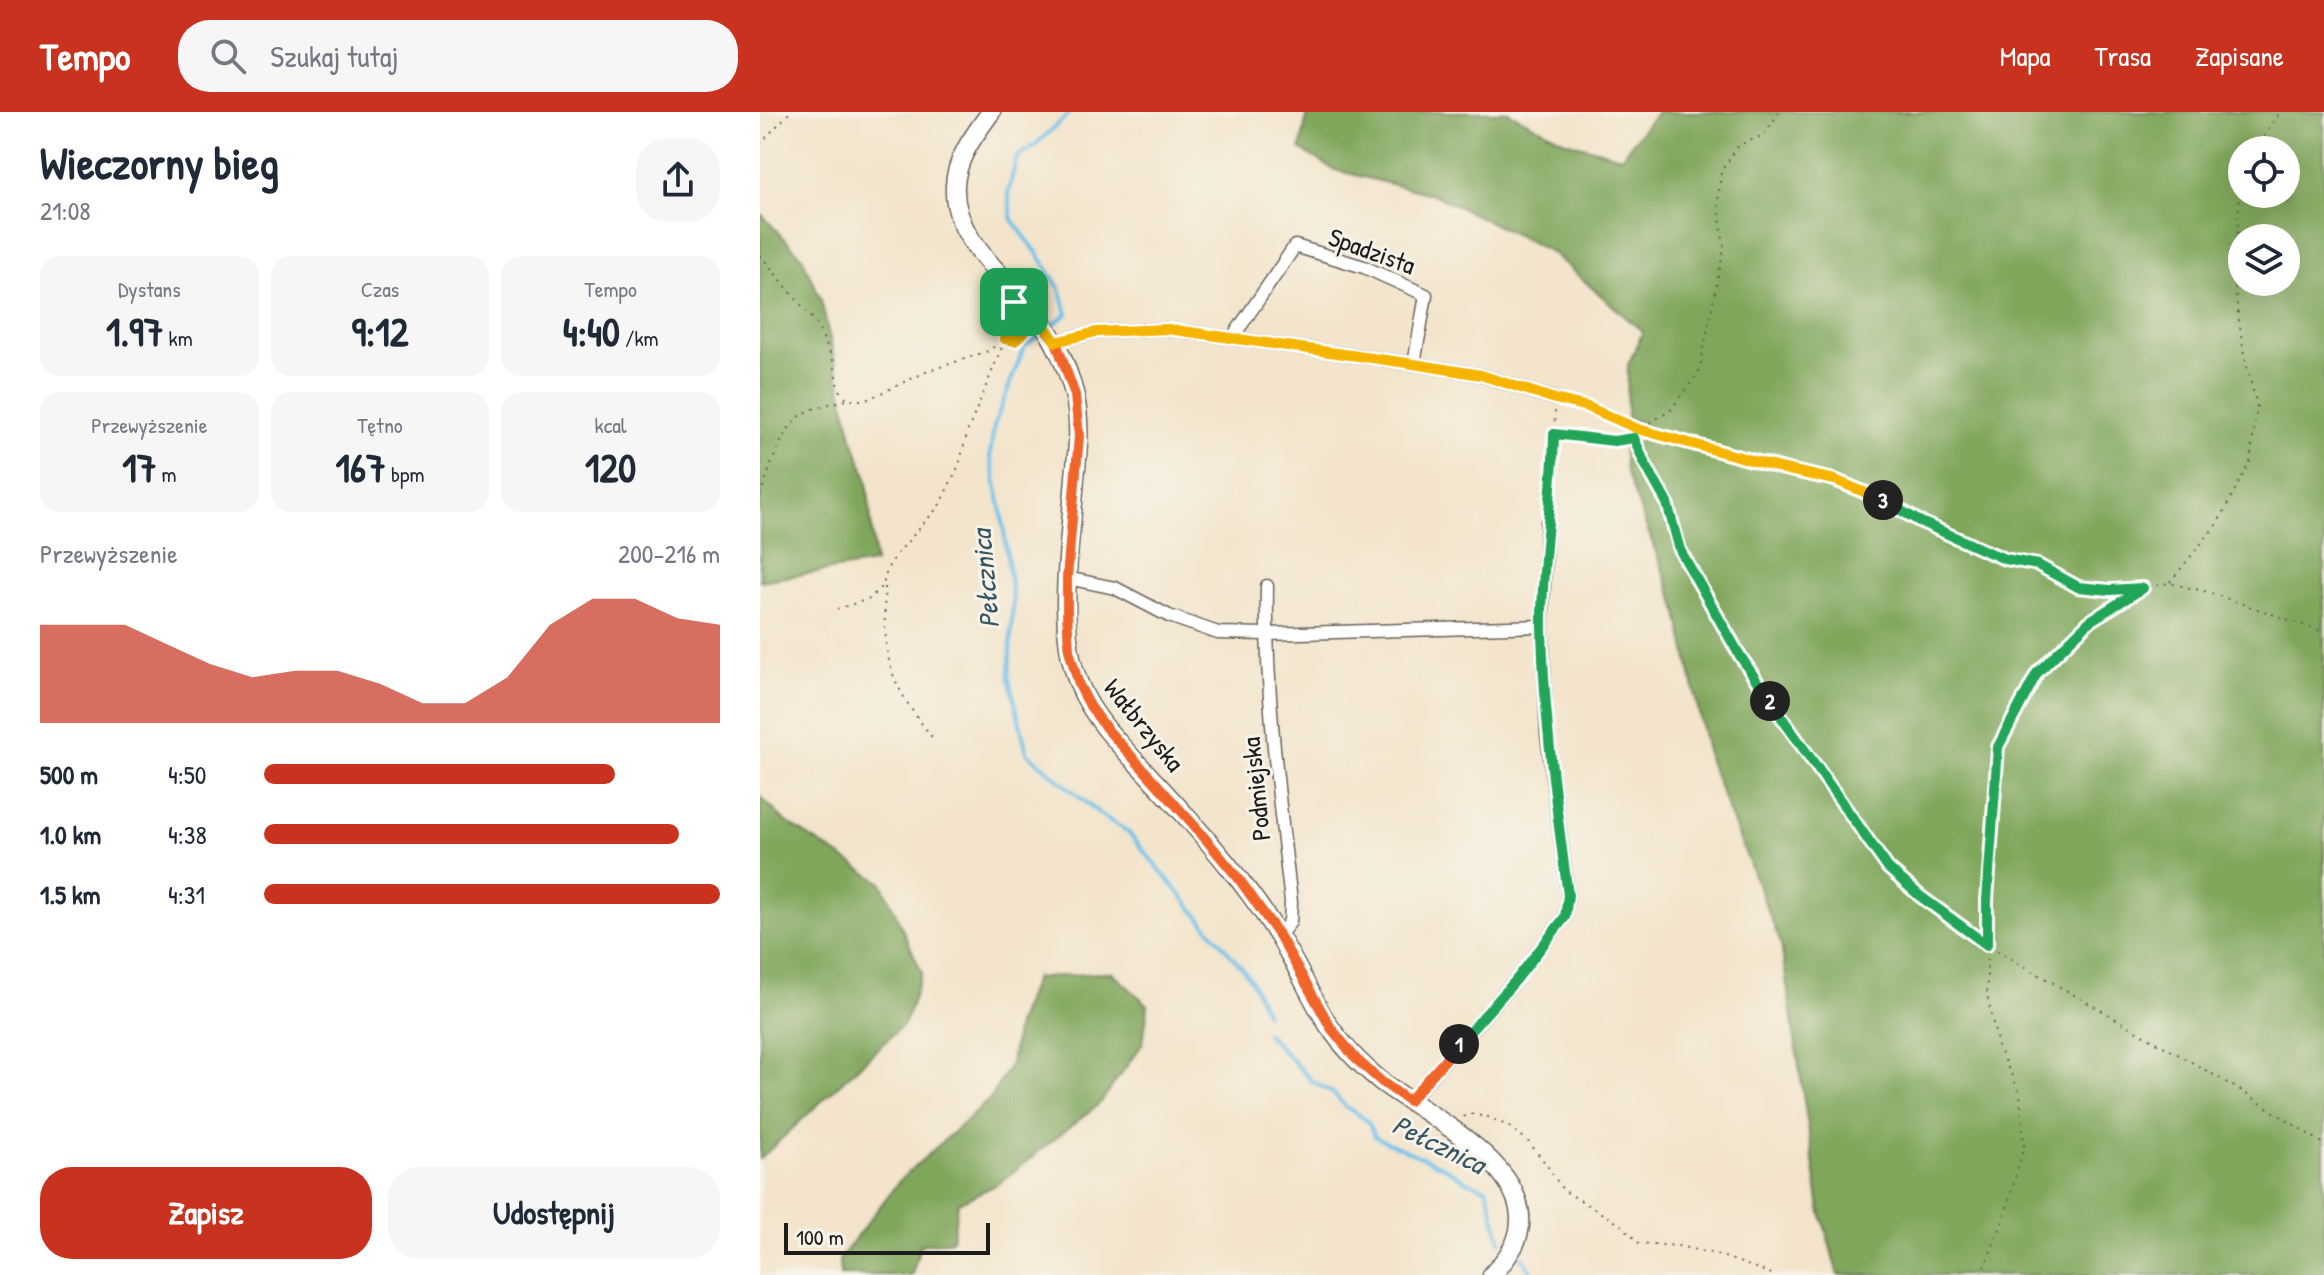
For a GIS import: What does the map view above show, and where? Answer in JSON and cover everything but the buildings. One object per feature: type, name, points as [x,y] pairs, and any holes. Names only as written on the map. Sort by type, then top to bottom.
[{"type":"main road","name":"Wałbrzyska","points":[[991,112],[964,152],[957,171],[956,203],[960,218],[977,248],[1047,330],[1075,395],[1079,436],[1067,578],[1069,650],[1079,685],[1106,728],[1230,868],[1279,935],[1331,1028],[1356,1059],[1382,1082],[1477,1148],[1502,1174],[1519,1207],[1519,1226],[1516,1241],[1492,1275]]},
{"type":"street","name":"Spadzista","points":[[1233,337],[1295,246],[1364,267],[1426,295],[1414,364]]},
{"type":"street","points":[[1047,330],[1096,332],[1168,329],[1233,337],[1481,375],[1555,399]]},
{"type":"street","points":[[1409,1101],[1516,980],[1565,917],[1568,895],[1547,735],[1542,626],[1547,522]]},
{"type":"street","points":[[1067,578],[1115,588],[1169,616],[1218,633],[1542,626]]},
{"type":"street","name":"Podmiejska","points":[[1267,586],[1271,725],[1291,902],[1290,922],[1279,935]]},
{"type":"lane","points":[[1018,294],[1002,325],[1005,339],[1015,341],[1047,330]]},
{"type":"path","points":[[760,144],[790,112]]},
{"type":"path","points":[[1779,112],[1764,135],[1739,145],[1721,171],[1718,202],[1724,248],[1699,372],[1670,411],[1638,429],[1634,438],[1667,503],[1680,550],[1739,654],[1888,868],[1920,896],[1987,945],[2240,1090],[2324,1144]]},
{"type":"path","points":[[2264,136],[2280,112]]},
{"type":"path","points":[[2169,583],[2217,524],[2250,462],[2257,406],[2244,355],[2235,292],[2238,208]]},
{"type":"path","points":[[760,255],[816,323],[833,360],[838,388],[848,400]]},
{"type":"path","points":[[760,495],[783,437],[796,419],[825,405],[866,400],[928,371],[988,351],[1005,339]]},
{"type":"path","points":[[932,737],[913,712],[894,678],[886,638],[883,585],[887,569],[896,555],[939,506],[959,465],[968,430],[1005,339]]},
{"type":"path","points":[[1547,522],[1555,399],[1588,407],[1638,429],[1835,480],[1875,495],[1919,521],[1981,549],[2005,559],[2038,565],[2078,587],[2110,590],[2169,583],[2208,592],[2324,632]]},
{"type":"path","points":[[1554,434],[1614,441],[1634,438]]},
{"type":"path","points":[[837,609],[869,599],[883,585]]},
{"type":"path","points":[[1981,1275],[2003,1221],[2024,1146],[2020,1093],[1998,1047],[1987,995],[1987,900],[1998,747],[2037,673],[2090,621],[2143,588]]},
{"type":"path","points":[[1450,1127],[1469,1114],[1488,1117],[1508,1126],[1527,1140],[1563,1190],[1621,1225],[1639,1243],[1678,1246],[1716,1254],[1775,1275]]},
{"type":"green space","points":[[1308,112],[1508,112],[1565,141],[1621,157],[1657,112],[2324,112],[2324,1275],[1838,1275],[1820,1209],[1781,944],[1709,761],[1677,608],[1626,472],[1623,447],[1641,441],[1642,423],[1627,419],[1628,365],[1643,332],[1551,252],[1435,195],[1335,170],[1300,149]]},
{"type":"green space","points":[[760,213],[802,257],[821,300],[852,437],[867,478],[875,563],[760,581]]},
{"type":"green space","points":[[760,796],[785,821],[882,883],[922,973],[905,1023],[760,1159]]},
{"type":"green space","points":[[1111,972],[1148,1005],[1143,1043],[1100,1103],[998,1184],[958,1203],[952,1240],[920,1245],[912,1275],[840,1275],[839,1260],[900,1180],[990,1099],[1011,1063],[1017,1024],[1035,978]]},
{"type":"waterway","name":"Pełcznica","points":[[1050,327],[1067,314],[1061,291],[1012,220],[1008,193],[1017,157],[1071,112]]},
{"type":"waterway","name":"Pełcznica","points":[[1043,332],[1024,347],[994,426],[990,456],[1001,507],[1013,602],[1009,677],[1027,753],[1101,815],[1128,832],[1242,968],[1251,980],[1266,1014]]},
{"type":"waterway","name":"Pełcznica","points":[[1266,1033],[1312,1081],[1334,1094],[1347,1108],[1368,1122],[1375,1137],[1487,1189],[1501,1242]]},
{"type":"waterway","name":"Pełcznica","points":[[1522,1257],[1533,1275]]},
{"type":"route","points":[[1014,302],[1002,325],[1002,333],[1005,339],[1015,341],[1039,318],[1052,337],[1056,342],[1096,332],[1168,329],[1481,375],[1588,407],[1638,429],[1835,480],[1875,495],[1919,521],[1981,549],[2005,559],[2038,565],[2078,587],[2110,590],[2143,588],[2090,621],[2037,673],[1998,747],[1987,900],[1987,945],[1920,896],[1888,868],[1809,757],[1739,654],[1680,550],[1667,503],[1634,438],[1614,441],[1554,434],[1542,626],[1547,735],[1568,895],[1565,917],[1516,980],[1409,1101],[1356,1059],[1331,1028],[1279,935],[1239,879],[1106,728],[1079,685],[1069,650],[1067,611],[1079,436],[1075,395],[1056,342],[1039,318],[1018,294],[1014,302]]}]
